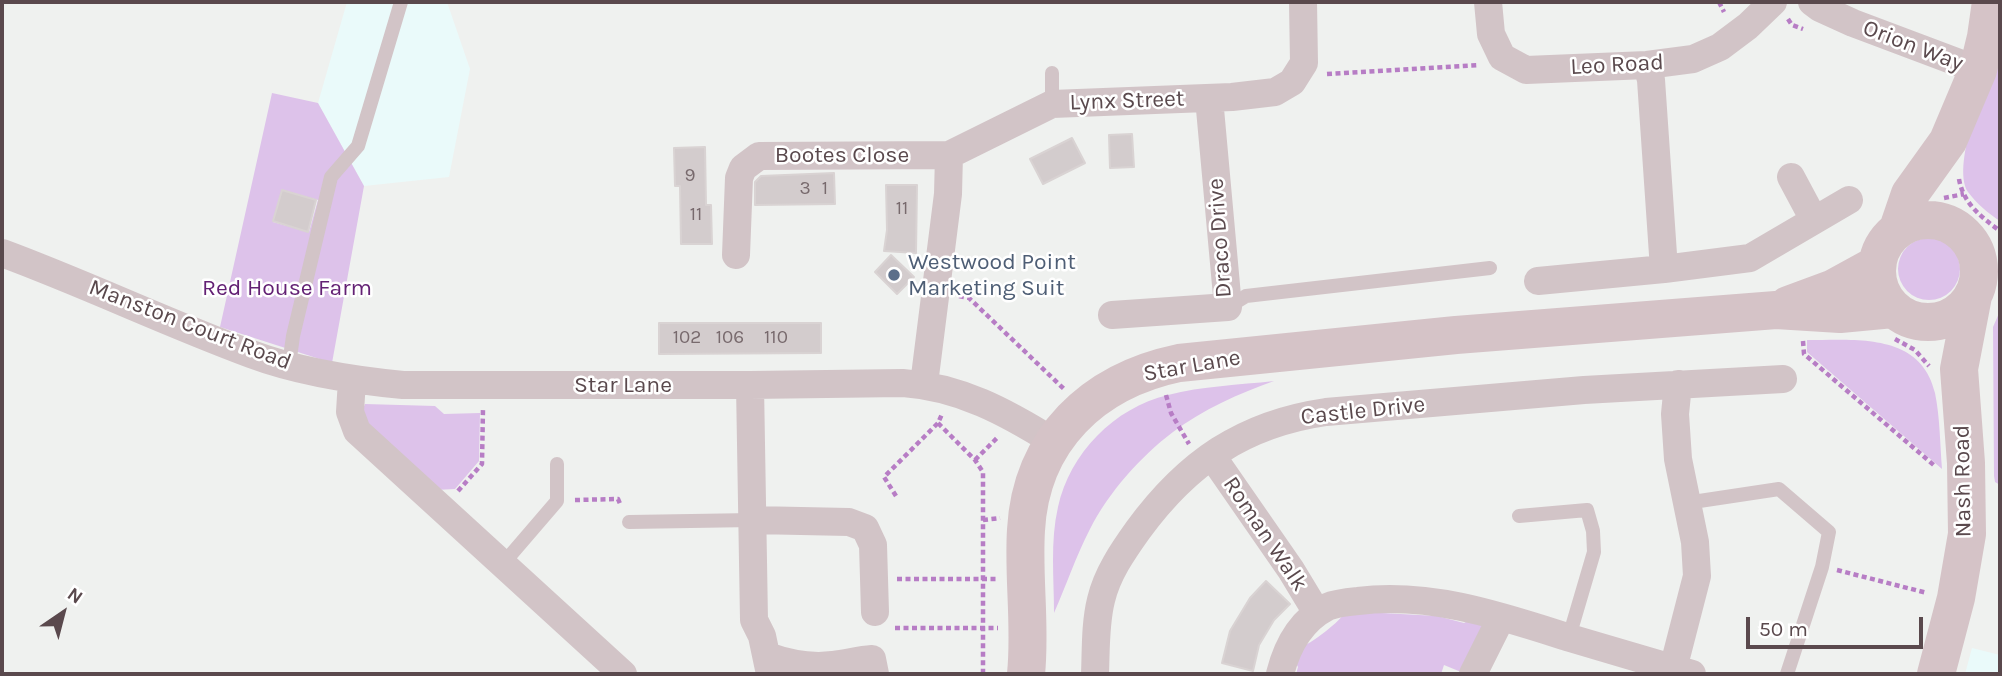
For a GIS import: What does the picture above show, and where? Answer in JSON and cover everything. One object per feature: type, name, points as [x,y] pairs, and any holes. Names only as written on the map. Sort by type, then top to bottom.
[{"type":"street","points":[[1295,77],[1304,63],[1303,2]]},
{"type":"street","points":[[1488,2],[1491,34],[1502,57]]},
{"type":"street","name":"Orion Way","points":[[1812,2],[1853,23],[1978,70]]},
{"type":"street","points":[[1898,229],[1909,194],[1948,141],[1978,70],[1991,2]]},
{"type":"street","name":"Leo Road","points":[[1502,57],[1526,70],[1647,65],[1693,59],[1720,47],[1748,26],[1779,10]]},
{"type":"street","points":[[1647,65],[1651,80],[1664,269]]},
{"type":"street","name":"Lynx Street","points":[[949,155],[1052,104],[1209,98],[1276,92],[1295,77]]},
{"type":"street","name":"Draco Drive","points":[[1112,315],[1228,307],[1209,98]]},
{"type":"street","points":[[1908,316],[1938,322],[1964,308],[1984,286],[1975,239],[1948,199],[1948,141]]},
{"type":"street","points":[[924,384],[948,194],[949,155]]},
{"type":"street","name":"Bootes Close","points":[[736,255],[739,178],[743,168],[760,156],[949,155]]},
{"type":"street","points":[[1791,177],[1814,220]]},
{"type":"street","points":[[1538,281],[1751,258],[1849,200]]},
{"type":"street","points":[[1959,369],[1908,316],[1883,296],[1877,281],[1876,265],[1887,239],[1912,221],[1928,219],[1944,222],[1975,239]]},
{"type":"street","name":"Manston Court Road","points":[[2,253],[62,275],[251,354],[352,380]]},
{"type":"street","name":"Star Lane","points":[[1789,322],[1834,288],[1876,265]]},
{"type":"street","name":"Nash Road","points":[[1936,674],[1956,598],[1967,534],[1966,463],[1959,369],[1984,286]]},
{"type":"street","name":"Star Lane","points":[[352,380],[403,385],[924,384],[954,391],[984,403],[1054,442],[1082,409],[1099,395],[1137,374],[1179,363],[1456,335],[1789,322],[1840,314],[1908,316]]},
{"type":"street","name":"Castle Drive","points":[[1095,674],[1101,599],[1111,571],[1125,547],[1164,496],[1185,474],[1259,429],[1298,416],[1556,392],[1783,379]]},
{"type":"street","points":[[352,380],[350,412],[357,431],[443,498],[502,565],[623,674]]},
{"type":"street","points":[[1280,674],[1291,643],[1307,621],[1317,613],[1344,602],[1377,598],[1452,604],[1682,671],[1698,576],[1695,542],[1676,436],[1678,384]]},
{"type":"street","points":[[750,385],[754,620],[762,636],[769,665],[836,665],[852,660],[872,659],[875,674]]},
{"type":"street","points":[[1027,674],[1028,508],[1042,463],[1054,442]]},
{"type":"street","name":"Roman Walk","points":[[1208,459],[1291,570],[1317,613]]},
{"type":"street","points":[[753,520],[858,524],[865,528],[872,539],[874,579],[881,620]]},
{"type":"street","points":[[1473,674],[1501,618]]},
{"type":"lane","points":[[289,365],[293,336],[331,177],[358,146],[401,2]]},
{"type":"lane","points":[[1052,72],[1052,104]]},
{"type":"lane","points":[[1228,307],[1246,296],[1490,268]]},
{"type":"lane","points":[[502,565],[557,501],[557,464]]},
{"type":"lane","points":[[1686,503],[1779,489],[1829,532],[1822,567],[1787,674]]},
{"type":"lane","points":[[1519,516],[1587,510],[1593,531],[1594,552],[1569,637]]},
{"type":"lane","points":[[629,522],[753,520]]},
{"type":"path","points":[[1779,10],[1792,25],[1815,34]]},
{"type":"path","points":[[1295,77],[1488,65],[1502,57]]},
{"type":"path","points":[[936,292],[969,298],[1067,392]]},
{"type":"path","points":[[1789,322],[1804,354],[1939,471]]},
{"type":"path","points":[[1166,389],[1167,400],[1177,425],[1208,459]]},
{"type":"path","points":[[896,496],[884,477],[938,423],[946,407]]},
{"type":"path","points":[[443,498],[482,464],[483,408]]},
{"type":"path","points":[[938,423],[975,460],[982,472],[983,674]]},
{"type":"path","points":[[975,460],[1002,433]]},
{"type":"path","points":[[557,501],[618,499],[629,522]]},
{"type":"path","points":[[1822,567],[1938,595]]},
{"type":"path","points":[[874,579],[983,580]]},
{"type":"path","points":[[881,620],[1003,628]]},
{"type":"shaded area","points":[[347,2],[447,2],[470,69],[449,177],[364,186],[318,103]]},
{"type":"shaded area","points":[[1972,648],[2000,655],[2000,674],[1965,674]]},
{"type":"green space","points":[[2000,40],[2000,221],[1968,192],[1964,179],[1964,161],[1974,117]]},
{"type":"green space","name":"Red House Farm","points":[[272,93],[318,103],[364,186],[332,363],[220,327]],"holes":[[[282,190],[318,200],[309,232],[273,222]]]},
{"type":"green space","points":[[1923,238],[1935,238],[1951,247],[1958,257],[1958,281],[1951,291],[1935,300],[1923,300],[1912,295],[1903,286],[1898,275],[1898,263],[1903,252],[1912,243]]},
{"type":"green space","points":[[2000,311],[2000,485],[1995,482],[1994,476],[1993,327]]},
{"type":"green space","points":[[1807,340],[1884,344],[1901,349],[1916,359],[1927,373],[1935,393],[1942,469],[1807,352]]},
{"type":"green space","points":[[1274,381],[1196,416],[1173,432],[1137,464],[1097,515],[1054,613],[1053,547],[1058,507],[1073,469],[1097,436],[1130,410],[1148,401],[1181,392]]},
{"type":"green space","points":[[365,404],[435,406],[444,414],[480,413],[479,461],[455,489],[435,490],[369,431],[363,409]]},
{"type":"green space","points":[[1346,611],[1437,616],[1464,623],[1473,618],[1485,625],[1461,672],[1444,665],[1441,674],[1296,674],[1298,667],[1293,658],[1300,647],[1325,632]]},
{"type":"building","points":[[1132,134],[1134,167],[1110,168],[1109,135]]},
{"type":"building","points":[[1072,138],[1085,163],[1043,184],[1030,159]]},
{"type":"building","points":[[705,147],[706,205],[711,205],[712,244],[681,244],[680,186],[675,186],[674,148]]},
{"type":"building","points":[[834,173],[835,204],[755,205],[755,182],[761,176]]},
{"type":"building","points":[[886,185],[917,185],[916,253],[884,251],[887,230]]},
{"type":"building","points":[[282,190],[316,200],[308,232],[273,221]]},
{"type":"building","name":"Westwood Point Marketing Suit","points":[[891,255],[914,277],[897,294],[875,272]]},
{"type":"building","points":[[659,323],[821,323],[821,353],[659,354]]},
{"type":"building","points":[[1266,581],[1290,604],[1274,620],[1259,645],[1253,671],[1222,663],[1230,631],[1250,598]]},
{"type":"place","name":"Westwood Point Marketing Suit","points":[[894,275]]}]
